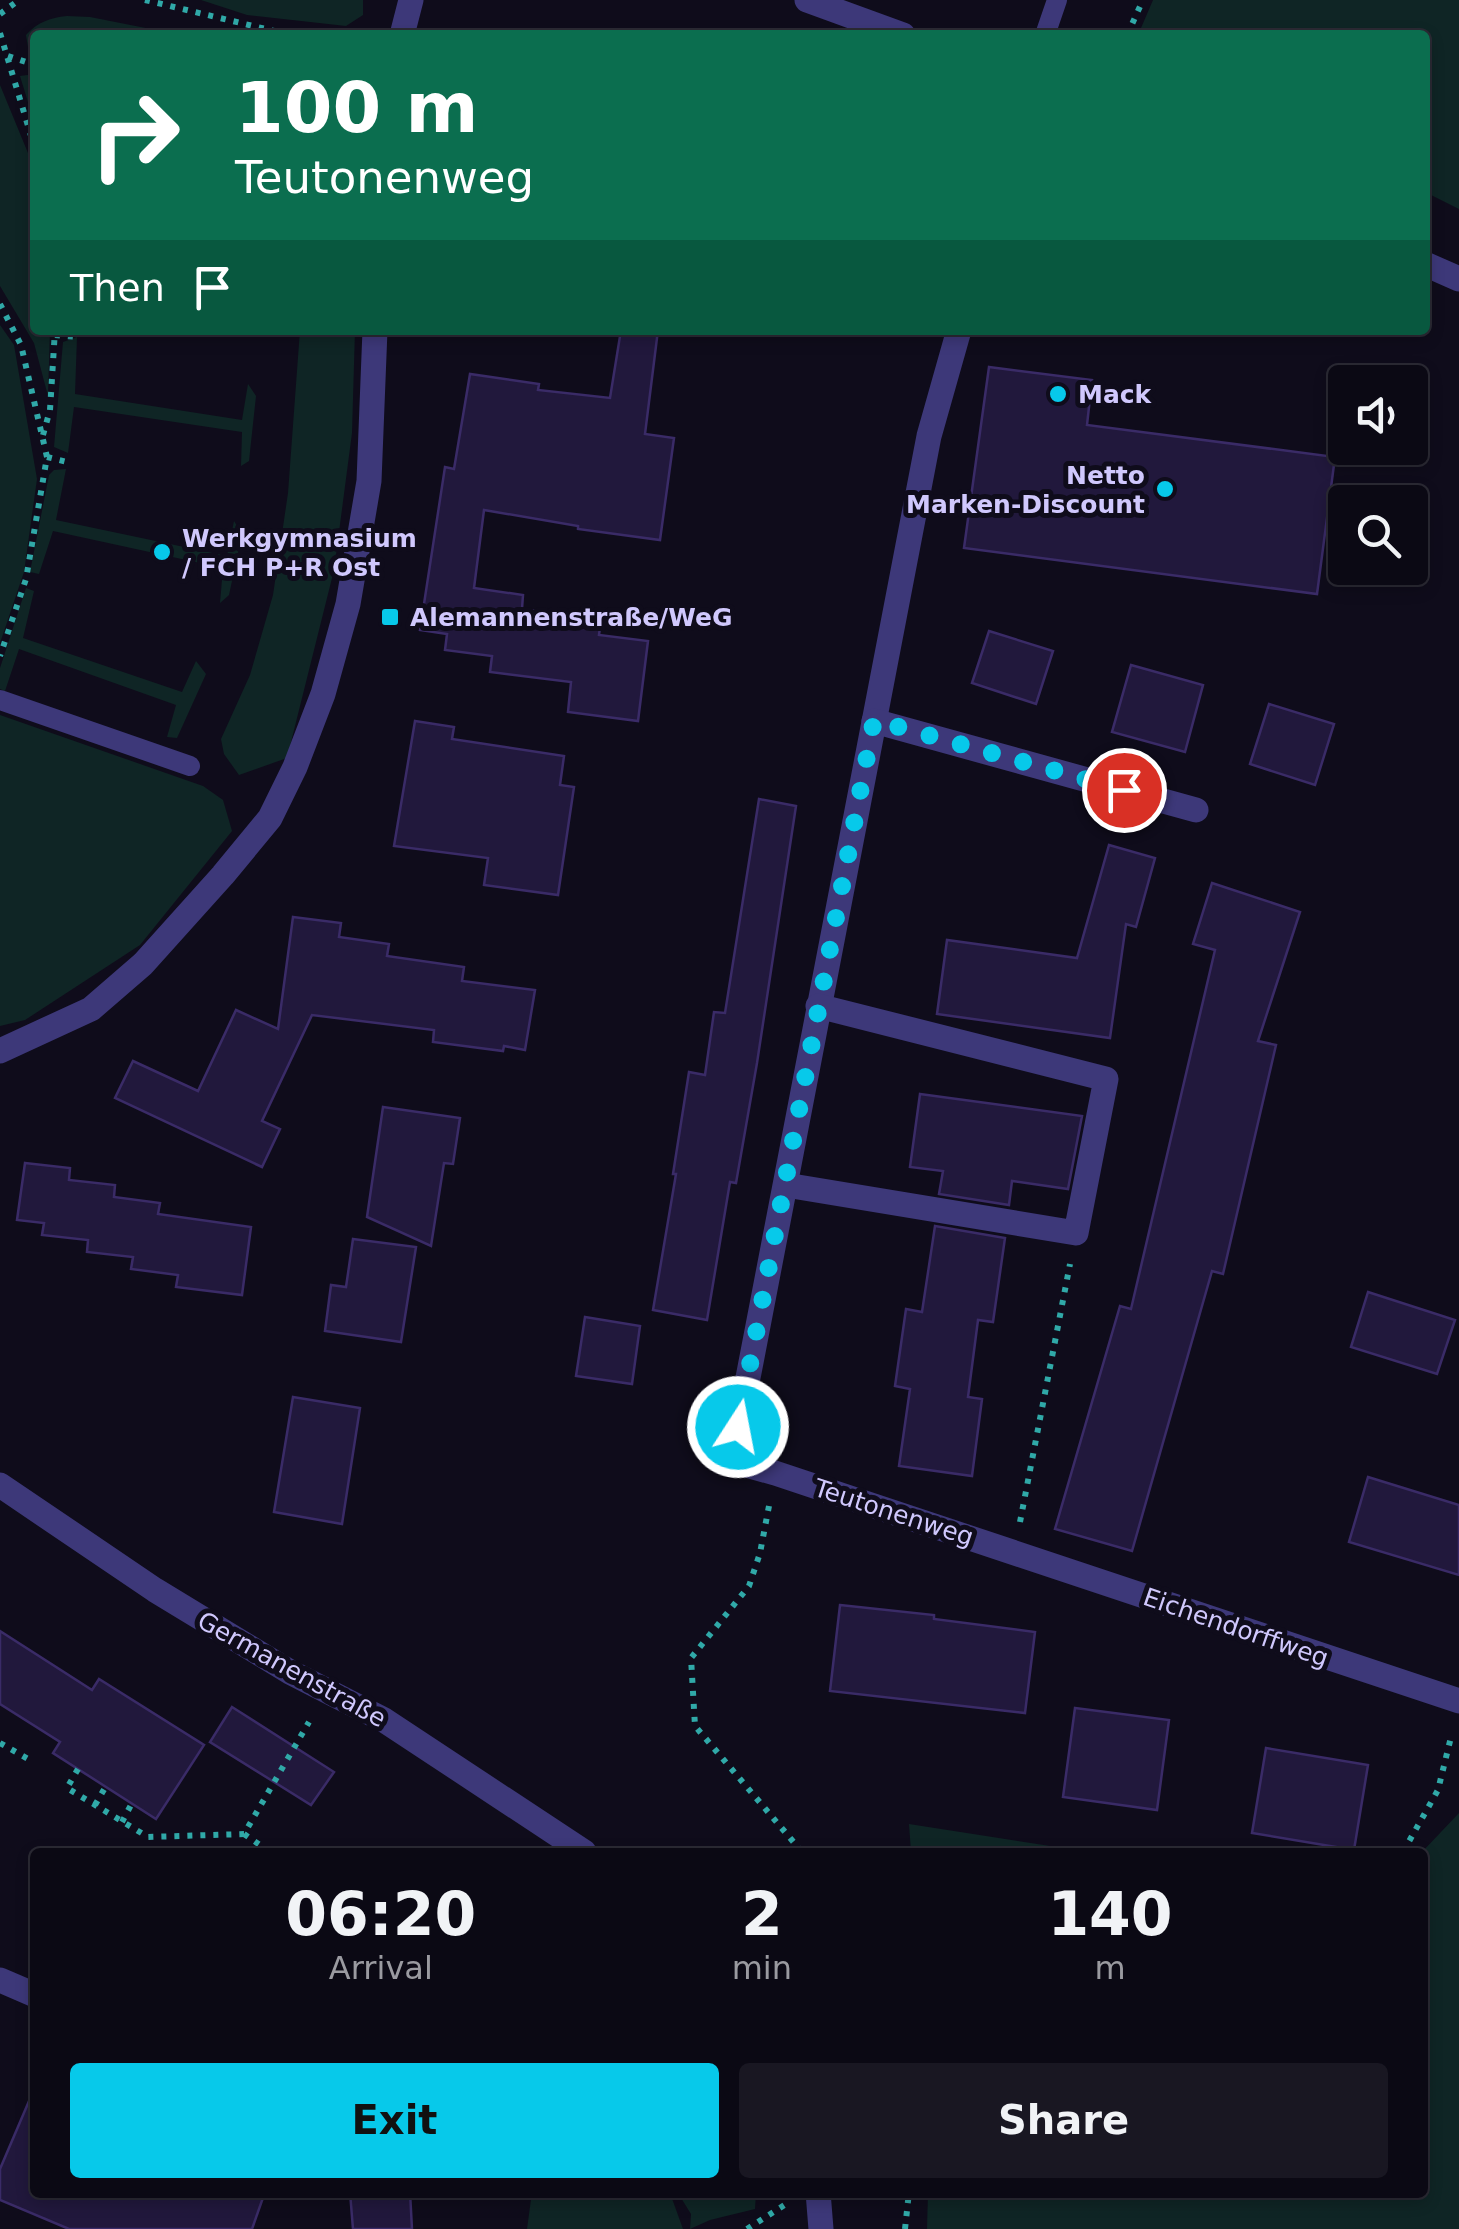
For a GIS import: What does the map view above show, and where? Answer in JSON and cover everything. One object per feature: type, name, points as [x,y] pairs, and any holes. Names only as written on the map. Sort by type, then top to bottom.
[{"type":"street","points":[[403,30],[411,0]]},
{"type":"street","points":[[807,0],[889,30]]},
{"type":"street","points":[[1430,266],[1459,279]]},
{"type":"street","points":[[0,1052],[91,1008],[143,964],[270,818],[324,694],[348,604],[370,481],[375,335]]},
{"type":"street","name":"Teutonenweg","points":[[958,335],[929,436],[732,1462],[1014,1552]]},
{"type":"street","points":[[874,720],[1196,810]]},
{"type":"street","points":[[786,1185],[1076,1233],[1106,1080],[818,1006]]},
{"type":"street","name":"Germanenstraße","points":[[0,1485],[155,1590],[290,1672],[384,1720],[575,1848]]},
{"type":"street","name":"Eichendorffweg","points":[[1014,1552],[1457,1711]]},
{"type":"street","points":[[0,1980],[30,1992]]},
{"type":"street","points":[[818,2198],[821,2229]]},
{"type":"lane","points":[[1048,30],[1057,0]]},
{"type":"lane","points":[[0,700],[190,766]]},
{"type":"path","points":[[0,14],[19,0]]},
{"type":"path","points":[[145,0],[266,30]]},
{"type":"path","points":[[1128,30],[1143,0]]},
{"type":"path","points":[[0,33],[30,132]]},
{"type":"path","points":[[6,56],[30,63]]},
{"type":"path","points":[[0,304],[21,344],[47,457],[26,579],[0,656]]},
{"type":"path","points":[[42,441],[50,410],[55,335]]},
{"type":"path","points":[[68,335],[77,337]]},
{"type":"path","points":[[47,457],[67,462]]},
{"type":"path","points":[[26,579],[36,583]]},
{"type":"path","points":[[1014,1552],[1076,1233]]},
{"type":"path","points":[[775,1473],[760,1553],[749,1586],[691,1658],[692,1675],[696,1726],[799,1848]]},
{"type":"path","points":[[244,1834],[327,1691]]},
{"type":"path","points":[[1405,1848],[1438,1790],[1457,1711]]},
{"type":"path","points":[[0,1744],[30,1760]]},
{"type":"path","points":[[78,1769],[66,1788],[148,1837],[244,1834],[264,1848]]},
{"type":"path","points":[[96,1805],[106,1786]]},
{"type":"path","points":[[122,1822],[132,1803]]},
{"type":"path","points":[[905,2229],[908,2198]]},
{"type":"path","points":[[747,2229],[790,2201]]},
{"type":"green space","points":[[201,0],[363,0],[363,15],[346,26],[247,15]]},
{"type":"green space","points":[[1153,0],[1459,0],[1459,209],[1430,194],[1430,30],[1140,30]]},
{"type":"green space","points":[[90,17],[156,30],[32,30],[49,19]]},
{"type":"green space","points":[[30,75],[30,109],[20,76]]},
{"type":"green space","points":[[0,85],[30,158],[30,335],[50,335],[48,396],[34,343],[0,286]]},
{"type":"green space","points":[[0,325],[14,345],[37,479],[24,572],[0,643]]},
{"type":"green space","points":[[300,335],[355,335],[352,433],[334,570],[287,758],[239,775],[224,754],[221,739],[250,675],[273,595],[288,493]]},
{"type":"green space","points":[[77,337],[75,394],[242,420],[248,384],[256,396],[249,461],[241,466],[242,432],[74,407],[68,453],[54,447],[63,342]]},
{"type":"green space","points":[[66,469],[56,520],[227,556],[234,521],[242,534],[229,595],[220,603],[223,568],[53,531],[39,574],[30,572],[49,475],[54,470]]},
{"type":"green space","points":[[26,588],[34,591],[23,638],[182,692],[196,661],[206,674],[177,738],[167,737],[176,705],[19,649],[5,691],[0,689],[0,668]]},
{"type":"green space","points":[[0,715],[203,786],[223,800],[232,831],[140,945],[25,1020],[0,1026]]},
{"type":"green space","points":[[1459,1813],[1459,2229],[927,2229],[928,2198],[1428,2198],[1426,1848]]},
{"type":"green space","points":[[909,1824],[1063,1848],[911,1848]]},
{"type":"green space","points":[[531,2198],[672,2198],[683,2229],[527,2229]]},
{"type":"green space","points":[[681,2198],[756,2198],[755,2209],[690,2229],[691,2214]]},
{"type":"building","points":[[620,335],[657,335],[645,434],[674,438],[660,540],[484,510],[474,588],[523,595],[522,609],[601,620],[599,635],[648,641],[638,721],[568,712],[571,682],[490,672],[492,656],[445,650],[447,634],[420,630],[445,467],[454,469],[470,374],[539,384],[538,390],[610,398]]},
{"type":"building","points":[[989,367],[1092,380],[1087,425],[1328,456],[1328,465],[1334,465],[1331,485],[1328,485],[1317,594],[964,548]]},
{"type":"building","points":[[989,631],[1053,651],[1036,704],[972,683]]},
{"type":"building","points":[[1131,665],[1203,685],[1185,752],[1112,732]]},
{"type":"building","points":[[1269,704],[1334,724],[1315,785],[1250,764]]},
{"type":"building","points":[[415,721],[454,727],[452,739],[564,756],[560,785],[574,787],[558,895],[484,885],[488,858],[394,846]]},
{"type":"building","points":[[759,799],[796,806],[757,1063],[736,1183],[730,1182],[707,1320],[653,1310],[689,1072],[705,1075],[714,1012],[725,1013]]},
{"type":"building","points":[[1109,845],[1155,858],[1136,927],[1126,924],[1110,1038],[937,1014],[947,940],[1077,958]]},
{"type":"building","points":[[1212,883],[1300,912],[1258,1041],[1276,1045],[1223,1274],[1212,1271],[1132,1551],[1055,1529],[1120,1306],[1131,1309],[1215,950],[1193,944]]},
{"type":"building","points":[[293,917],[341,923],[339,937],[389,944],[387,956],[464,967],[462,981],[535,990],[525,1050],[433,1042],[434,1030],[312,1015],[262,1121],[280,1129],[262,1167],[115,1098],[133,1061],[198,1091],[236,1010],[278,1029]]},
{"type":"building","points":[[920,1094],[1082,1116],[1068,1189],[1012,1181],[1009,1205],[939,1194],[943,1171],[910,1167]]},
{"type":"building","points":[[383,1107],[460,1118],[453,1164],[444,1163],[431,1246],[367,1217]]},
{"type":"building","points":[[25,1163],[70,1168],[69,1180],[115,1185],[114,1197],[160,1203],[158,1214],[251,1227],[242,1295],[176,1287],[178,1275],[131,1269],[133,1257],[87,1252],[88,1240],[42,1235],[44,1223],[17,1220]]},
{"type":"building","points":[[935,1226],[1005,1238],[993,1322],[978,1320],[968,1397],[982,1399],[972,1476],[899,1466],[910,1389],[895,1386],[906,1309],[922,1312]]},
{"type":"building","points":[[353,1239],[416,1247],[401,1342],[325,1331],[331,1285],[346,1287]]},
{"type":"building","points":[[1368,1292],[1455,1320],[1437,1374],[1351,1347]]},
{"type":"building","points":[[585,1317],[640,1326],[632,1384],[576,1376]]},
{"type":"building","points":[[293,1397],[360,1408],[342,1524],[274,1512]]},
{"type":"building","points":[[1368,1477],[1459,1505],[1459,1575],[1349,1542]]},
{"type":"building","points":[[840,1605],[1035,1632],[1025,1713],[830,1691]]},
{"type":"building","points":[[0,1631],[92,1690],[99,1679],[204,1745],[156,1819],[53,1753],[60,1742],[0,1704]]},
{"type":"building","points":[[232,1707],[334,1772],[311,1805],[210,1742]]},
{"type":"building","points":[[1075,1708],[1169,1720],[1157,1810],[1063,1797]]},
{"type":"building","points":[[1266,1748],[1368,1765],[1354,1848],[1252,1833]]},
{"type":"building","points":[[30,2099],[30,2198],[263,2198],[252,2229],[69,2229],[0,2200],[0,2169]]},
{"type":"building","points":[[350,2198],[410,2198],[412,2229],[353,2229]]},
{"type":"place","name":"Mack","points":[[1058,394]]},
{"type":"place","name":"Netto Marken-Discount","points":[[1165,489]]},
{"type":"place","name":"Werkgymnasium / FCH P+R Ost","points":[[162,552]]},
{"type":"place","name":"Alemannenstraße/WeG","points":[[390,617]]},
{"type":"route","points":[[738,1427],[874,720],[1124,790]]}]
